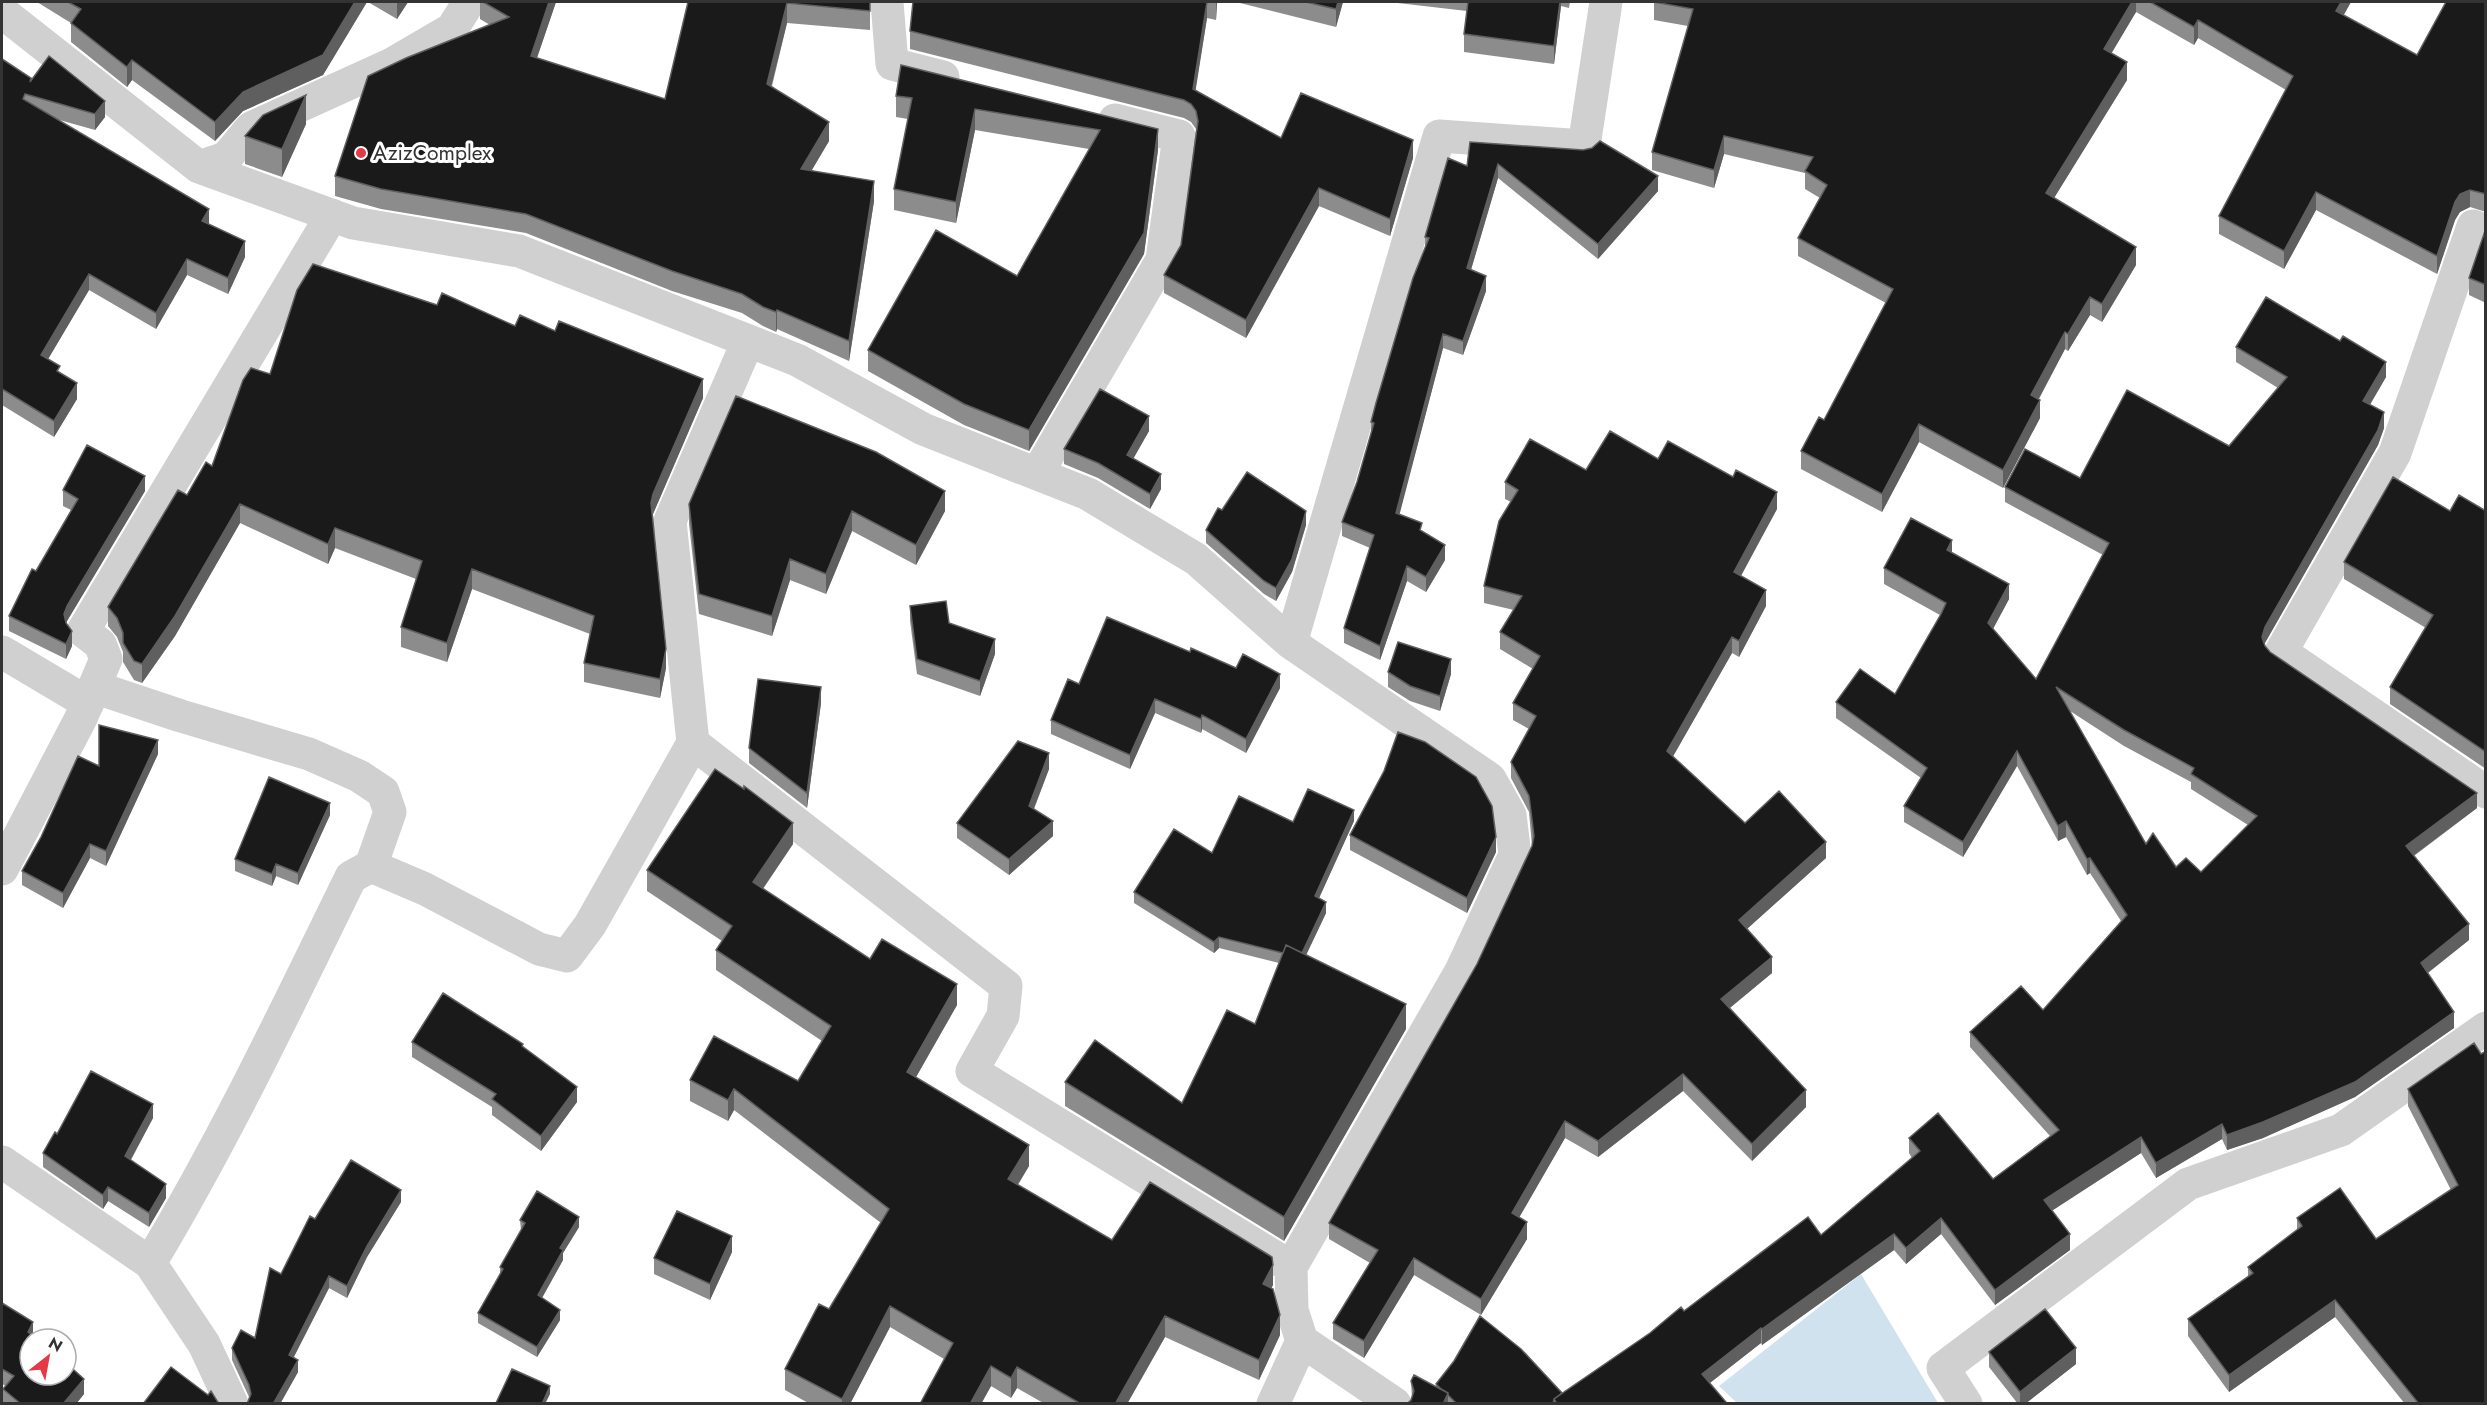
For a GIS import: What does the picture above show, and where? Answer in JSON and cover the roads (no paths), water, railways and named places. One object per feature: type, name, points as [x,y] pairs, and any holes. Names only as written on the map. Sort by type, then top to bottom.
[{"type":"street","points":[[199,167],[226,158],[251,128],[392,64],[452,29],[469,2]]},
{"type":"street","points":[[887,2],[892,64],[972,84]]},
{"type":"street","points":[[1292,643],[1439,136],[1584,146],[1606,2]]},
{"type":"street","points":[[2,12],[199,167],[353,223],[519,251],[797,360],[923,429],[1088,494],[1196,559],[1292,643],[1490,779],[1510,815],[1515,855],[1461,971],[1291,1268],[1292,1310],[1302,1341],[1395,1404]]},
{"type":"street","points":[[1037,474],[1162,260],[1164,248],[1179,136],[1087,113]]},
{"type":"street","points":[[2,869],[91,695],[106,659],[100,644],[83,632],[332,215]]},
{"type":"street","points":[[2486,231],[2473,226],[2395,453],[2281,652],[2486,792]]},
{"type":"street","points":[[371,866],[426,889],[539,949],[567,956],[590,925],[693,743],[670,521],[748,341]]},
{"type":"street","points":[[2,652],[91,695],[181,716],[309,754],[359,776],[383,792],[390,812],[371,866],[351,877],[226,1130],[150,1263]]},
{"type":"street","points":[[693,743],[1006,986],[1003,1016],[972,1071],[1291,1268]]},
{"type":"street","points":[[1965,1404],[1943,1368],[2188,1185],[2341,1130],[2486,1028]]},
{"type":"street","points":[[2,1162],[150,1263],[204,1344],[232,1404]]},
{"type":"street","points":[[1273,1404],[1275,1395],[1302,1341]]},
{"type":"water","points":[[1861,1274],[1938,1403],[1737,1403],[1719,1386]]},
{"type":"place","name":"AzizComplex","points":[[361,153]]}]
